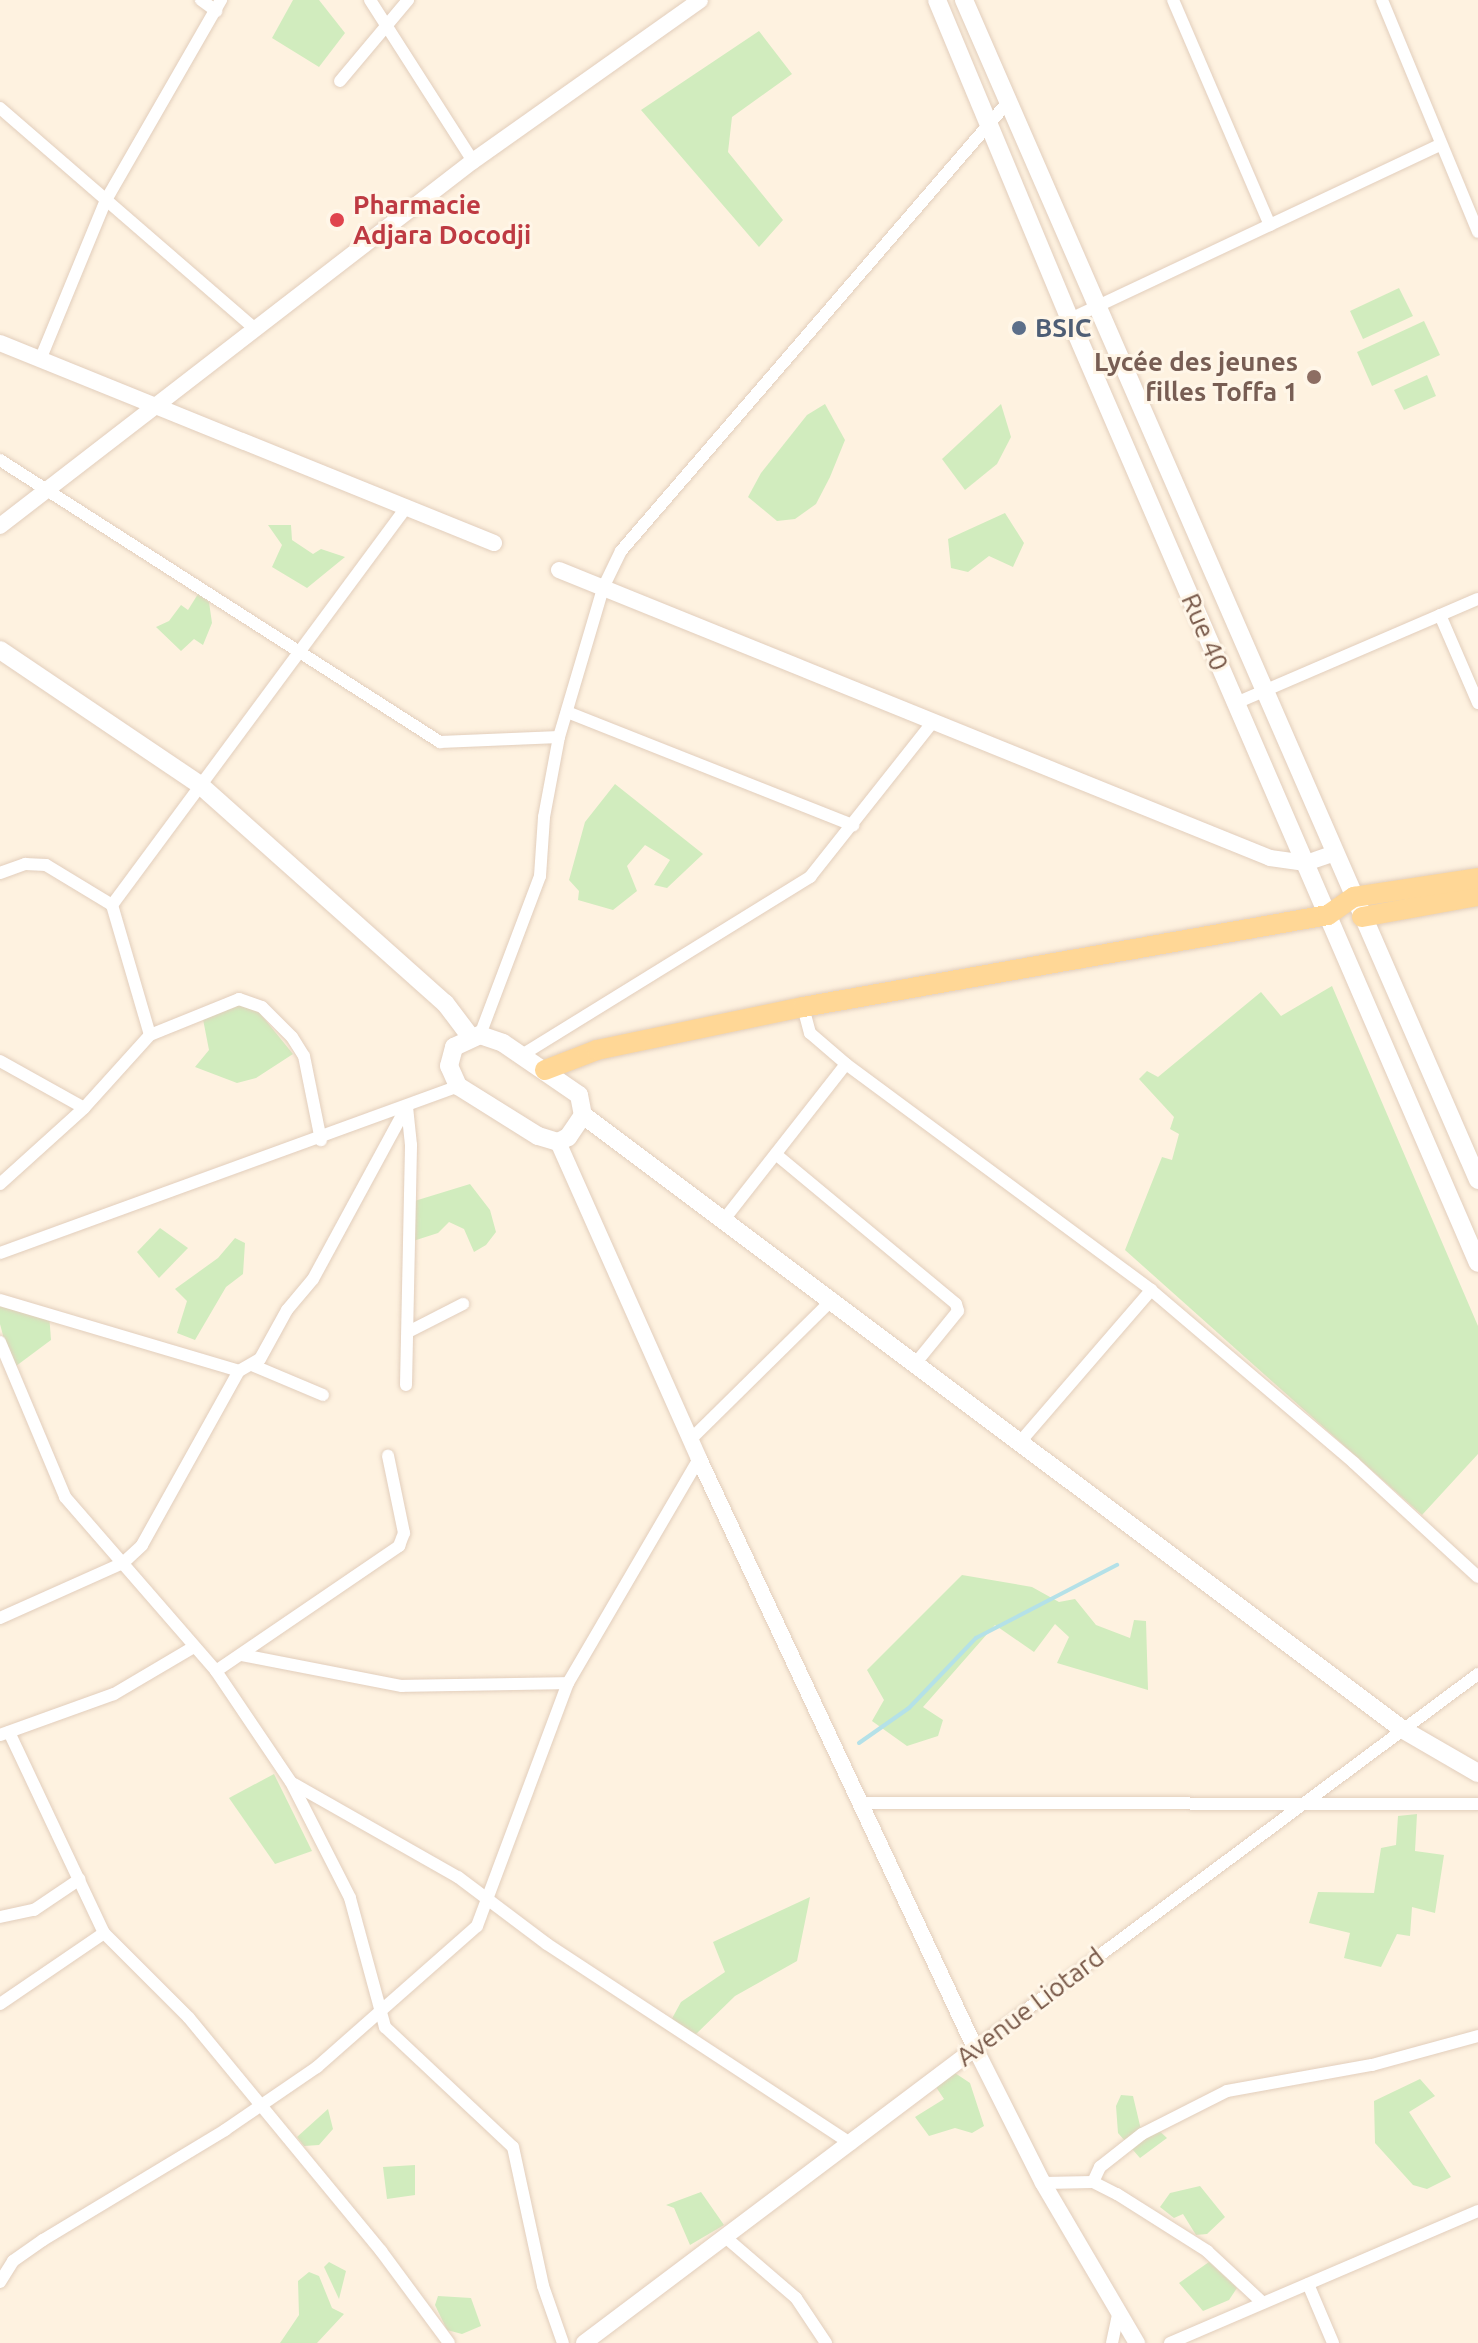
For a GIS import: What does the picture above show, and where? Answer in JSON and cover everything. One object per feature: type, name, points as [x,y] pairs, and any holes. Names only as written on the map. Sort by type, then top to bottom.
[{"type":"main road","name":"Rue 40","points":[[937,0],[1070,319],[1478,1263]]},
{"type":"main road","name":"Rue 40","points":[[964,0],[1094,308],[1478,1180]]},
{"type":"main road","points":[[0,650],[200,785],[445,1003],[475,1035],[522,1055],[579,1095],[583,1115],[726,1217],[915,1364],[1402,1729],[1478,1773]]},
{"type":"main road","points":[[1328,915],[1354,897],[1478,878]]},
{"type":"main road","points":[[545,1070],[588,1052],[803,1007],[1328,915],[1362,917],[1478,896]]},
{"type":"main road","points":[[475,1035],[450,1056],[458,1086],[538,1136],[558,1142],[583,1115]]},
{"type":"street","points":[[40,360],[106,200],[218,6],[201,0]]},
{"type":"street","points":[[370,0],[473,161]]},
{"type":"street","points":[[340,81],[385,21],[408,0]]},
{"type":"street","points":[[0,526],[473,161],[700,0]]},
{"type":"street","points":[[1173,0],[1270,225]]},
{"type":"street","points":[[1382,0],[1478,232]]},
{"type":"street","points":[[475,1035],[540,876],[544,817],[559,737],[603,588],[637,528],[809,338],[1008,102]]},
{"type":"street","points":[[0,108],[255,329]]},
{"type":"street","points":[[1070,319],[1440,145]]},
{"type":"street","points":[[0,343],[153,408],[494,543]]},
{"type":"street","points":[[0,460],[440,742],[559,737]]},
{"type":"street","points":[[112,905],[406,508]]},
{"type":"street","points":[[559,570],[1270,858],[1306,863],[1335,853]]},
{"type":"street","points":[[1236,703],[1478,599]]},
{"type":"street","points":[[1440,615],[1478,703]]},
{"type":"street","points":[[567,712],[853,825]]},
{"type":"street","points":[[522,1055],[768,908],[819,869],[933,722]]},
{"type":"street","points":[[0,873],[25,864],[46,865],[112,905],[128,974],[150,1035]]},
{"type":"street","points":[[0,1184],[84,1108],[150,1035],[239,999],[262,1007],[292,1037],[304,1056],[321,1140]]},
{"type":"street","points":[[803,1007],[810,1033],[846,1064],[1151,1290],[1354,1463],[1478,1577]]},
{"type":"street","points":[[0,1061],[84,1108]]},
{"type":"street","points":[[726,1217],[778,1156],[846,1064]]},
{"type":"street","points":[[0,1253],[321,1140],[458,1086]]},
{"type":"street","points":[[406,1385],[411,1145],[407,1106]]},
{"type":"street","points":[[0,1618],[123,1563],[151,1532],[239,1371],[252,1365],[313,1279],[407,1106]]},
{"type":"street","points":[[558,1142],[699,1459],[865,1803],[975,2048],[1043,2183],[1137,2343]]},
{"type":"street","points":[[778,1156],[956,1304],[958,1311],[915,1364]]},
{"type":"street","points":[[1020,1442],[1151,1290]]},
{"type":"street","points":[[692,1438],[833,1299]]},
{"type":"street","points":[[0,1300],[239,1371]]},
{"type":"street","points":[[408,1332],[463,1304]]},
{"type":"street","points":[[0,1342],[58,1486],[192,1648],[216,1671],[291,1782],[350,1898],[381,2011],[392,2035],[513,2147],[543,2286],[563,2343]]},
{"type":"street","points":[[252,1365],[323,1395]]},
{"type":"street","points":[[216,1671],[399,1546],[404,1533],[388,1456]]},
{"type":"street","points":[[0,2282],[13,2261],[43,2240],[317,2067],[477,1926],[490,1899],[568,1683],[699,1459]]},
{"type":"street","points":[[192,1648],[114,1694],[4,1733],[80,1879],[104,1933],[189,2018],[449,2343]]},
{"type":"street","points":[[242,1655],[402,1686],[568,1683]]},
{"type":"street","name":"Avenue Liotard","points":[[584,2343],[1478,1674]]},
{"type":"street","points":[[291,1782],[490,1899],[547,1944],[851,2144]]},
{"type":"street","points":[[865,1803],[1478,1804]]},
{"type":"street","points":[[0,1917],[34,1910],[80,1879]]},
{"type":"street","points":[[0,2004],[104,1933]]},
{"type":"street","points":[[1093,2182],[1100,2167],[1142,2134],[1227,2091],[1372,2065],[1478,2036]]},
{"type":"street","points":[[1043,2183],[1093,2182],[1207,2251],[1263,2303]]},
{"type":"street","points":[[1170,2343],[1477,2213]]},
{"type":"street","points":[[724,2236],[796,2298],[826,2343]]},
{"type":"street","points":[[1308,2284],[1333,2343]]},
{"type":"street","points":[[1112,2343],[1119,2311]]},
{"type":"green space","points":[[293,0],[319,0],[345,33],[319,67],[272,38]]},
{"type":"green space","points":[[759,31],[792,74],[732,117],[728,152],[783,220],[759,247],[641,110]]},
{"type":"green space","points":[[1399,288],[1413,316],[1363,339],[1350,311]]},
{"type":"green space","points":[[1424,321],[1440,355],[1372,386],[1357,352]]},
{"type":"green space","points":[[1427,375],[1436,396],[1404,410],[1394,390]]},
{"type":"green space","points":[[825,404],[845,440],[830,477],[816,504],[795,519],[777,521],[748,497],[761,473],[807,415]]},
{"type":"green space","points":[[1001,404],[1011,437],[997,464],[965,490],[942,459]]},
{"type":"green space","points":[[1005,513],[1024,543],[1013,567],[989,556],[968,572],[951,568],[948,539]]},
{"type":"green space","points":[[268,525],[291,525],[292,540],[313,554],[321,549],[345,557],[307,588],[272,567],[282,545]]},
{"type":"green space","points":[[198,594],[209,602],[212,623],[203,645],[194,639],[181,651],[156,627],[169,621],[181,605],[188,610]]},
{"type":"green space","points":[[615,784],[703,854],[667,888],[654,885],[670,860],[645,845],[627,866],[637,891],[613,910],[578,900],[579,891],[569,880],[585,822]]},
{"type":"green space","points":[[1332,986],[1478,1326],[1478,1454],[1422,1515],[1125,1250],[1162,1157],[1172,1160],[1179,1134],[1170,1129],[1174,1117],[1139,1079],[1147,1071],[1158,1077],[1261,992],[1281,1016]]},
{"type":"green space","points":[[250,1001],[293,1054],[256,1078],[237,1083],[195,1067],[209,1050],[202,1014]]},
{"type":"green space","points":[[470,1184],[490,1210],[496,1232],[486,1245],[474,1252],[464,1229],[449,1222],[438,1233],[410,1242],[408,1203]]},
{"type":"green space","points":[[160,1228],[188,1248],[159,1278],[137,1252]]},
{"type":"green space","points":[[235,1238],[245,1243],[243,1274],[226,1287],[195,1340],[177,1333],[187,1301],[175,1289],[218,1258]]},
{"type":"green space","points":[[0,1299],[49,1313],[51,1340],[12,1369],[0,1324]]},
{"type":"green space","points":[[962,1575],[1032,1587],[1059,1602],[1075,1599],[1096,1625],[1130,1638],[1134,1620],[1146,1621],[1148,1690],[1057,1663],[1069,1637],[1055,1624],[1034,1652],[995,1625],[923,1707],[943,1720],[938,1736],[907,1746],[872,1721],[884,1700],[867,1670]]},
{"type":"green space","points":[[274,1774],[312,1851],[275,1864],[229,1798]]},
{"type":"green space","points":[[1417,1814],[1415,1851],[1444,1855],[1435,1913],[1412,1907],[1410,1936],[1397,1934],[1381,1967],[1344,1958],[1350,1933],[1309,1923],[1318,1892],[1374,1893],[1381,1848],[1396,1845],[1398,1816]]},
{"type":"green space","points":[[810,1897],[797,1961],[735,1996],[693,2037],[669,2024],[681,2002],[725,1972],[713,1942]]},
{"type":"green space","points":[[952,2071],[970,2083],[984,2126],[972,2133],[955,2128],[929,2136],[915,2117],[944,2099],[932,2081]]},
{"type":"green space","points":[[1420,2079],[1435,2096],[1409,2112],[1451,2177],[1427,2189],[1413,2185],[1375,2143],[1374,2101]]},
{"type":"green space","points":[[1121,2095],[1133,2096],[1142,2134],[1155,2127],[1167,2138],[1140,2158],[1118,2133],[1116,2106]]},
{"type":"green space","points":[[328,2109],[333,2129],[319,2145],[304,2146],[297,2137]]},
{"type":"green space","points":[[415,2165],[415,2195],[387,2199],[383,2167]]},
{"type":"green space","points":[[1200,2186],[1225,2217],[1207,2234],[1196,2235],[1183,2214],[1174,2218],[1160,2207],[1170,2193]]},
{"type":"green space","points":[[701,2192],[724,2225],[690,2245],[674,2208],[666,2205]]},
{"type":"green space","points":[[329,2262],[346,2271],[339,2299],[324,2267]]},
{"type":"green space","points":[[1209,2262],[1237,2288],[1229,2300],[1203,2311],[1179,2283]]},
{"type":"green space","points":[[309,2272],[319,2276],[332,2308],[344,2314],[317,2343],[280,2343],[299,2315],[298,2281]]},
{"type":"green space","points":[[438,2296],[471,2298],[481,2326],[462,2334],[447,2330],[435,2305]]},
{"type":"waterway","points":[[859,1743],[909,1708],[976,1638],[1117,1565]]},
{"type":"place","name":"Pharmacie Adjara Docodji","points":[[337,220]]},
{"type":"place","name":"BSIC","points":[[1019,328]]},
{"type":"place","name":"Lycée des jeunes filles Toffa 1","points":[[1314,377]]}]
